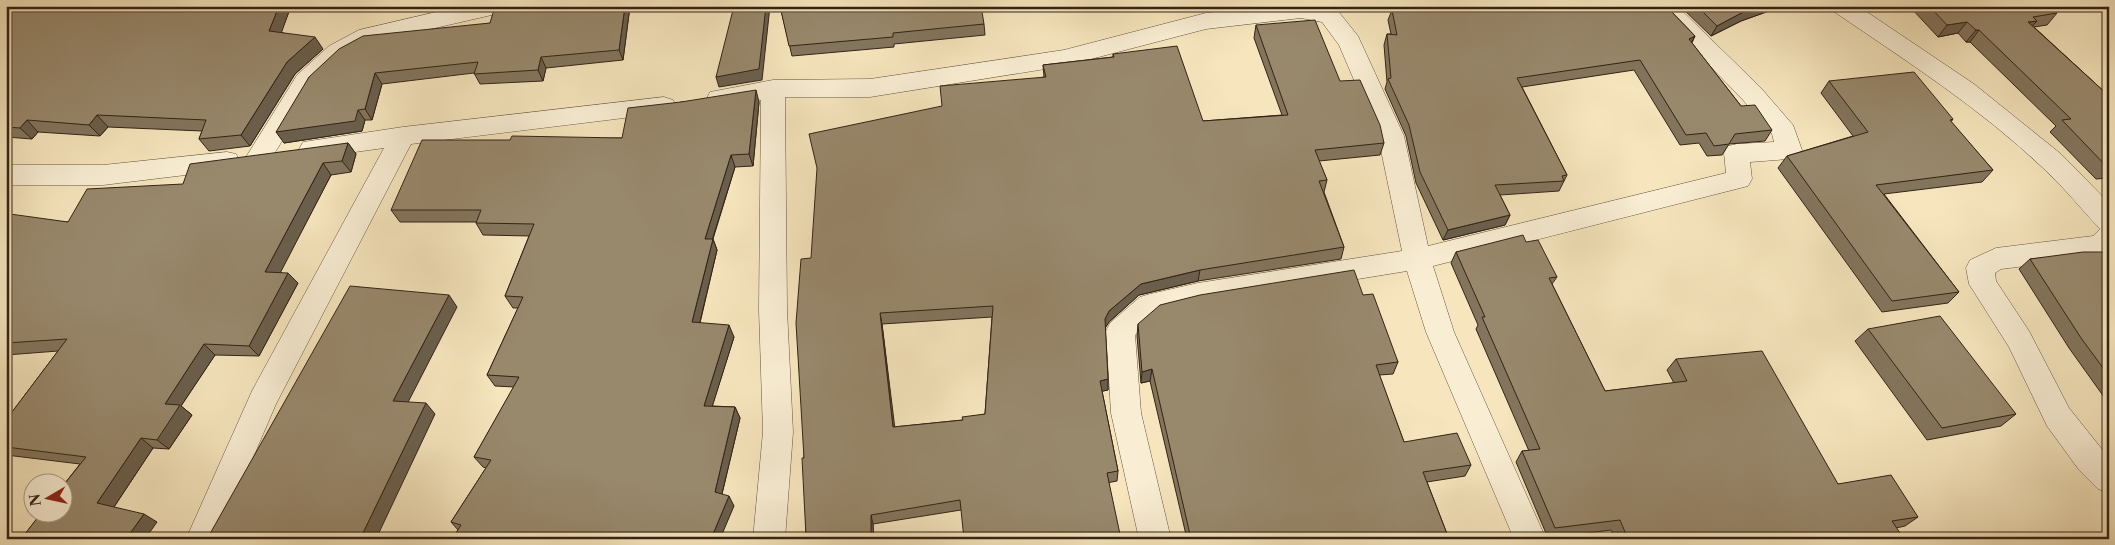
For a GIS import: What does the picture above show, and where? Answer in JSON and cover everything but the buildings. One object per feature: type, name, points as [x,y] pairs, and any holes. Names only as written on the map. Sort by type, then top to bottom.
[{"type":"street","points":[[259,157],[306,81],[337,52],[367,36],[496,6]]},
{"type":"street","points":[[1155,539],[1126,413],[1120,331],[1150,305],[1198,294],[1417,258],[1739,179],[1737,153],[1789,150],[1784,130],[1752,94],[1663,6]]},
{"type":"street","points":[[1841,6],[1925,61],[2026,137],[2080,188],[2109,222]]},
{"type":"street","points":[[6,175],[103,175],[259,157],[404,136],[690,103],[773,89],[870,88],[1064,58],[1206,21],[1301,10],[1330,16],[1350,42],[1391,136],[1417,258],[1440,332],[1530,539]]},
{"type":"street","points":[[769,539],[778,432],[773,310],[773,89]]},
{"type":"street","points":[[202,539],[263,400],[404,136]]},
{"type":"street","points":[[2109,237],[2100,246],[1996,259],[1980,268],[1983,284],[2020,339],[2058,417],[2090,460],[2109,479]]}]
